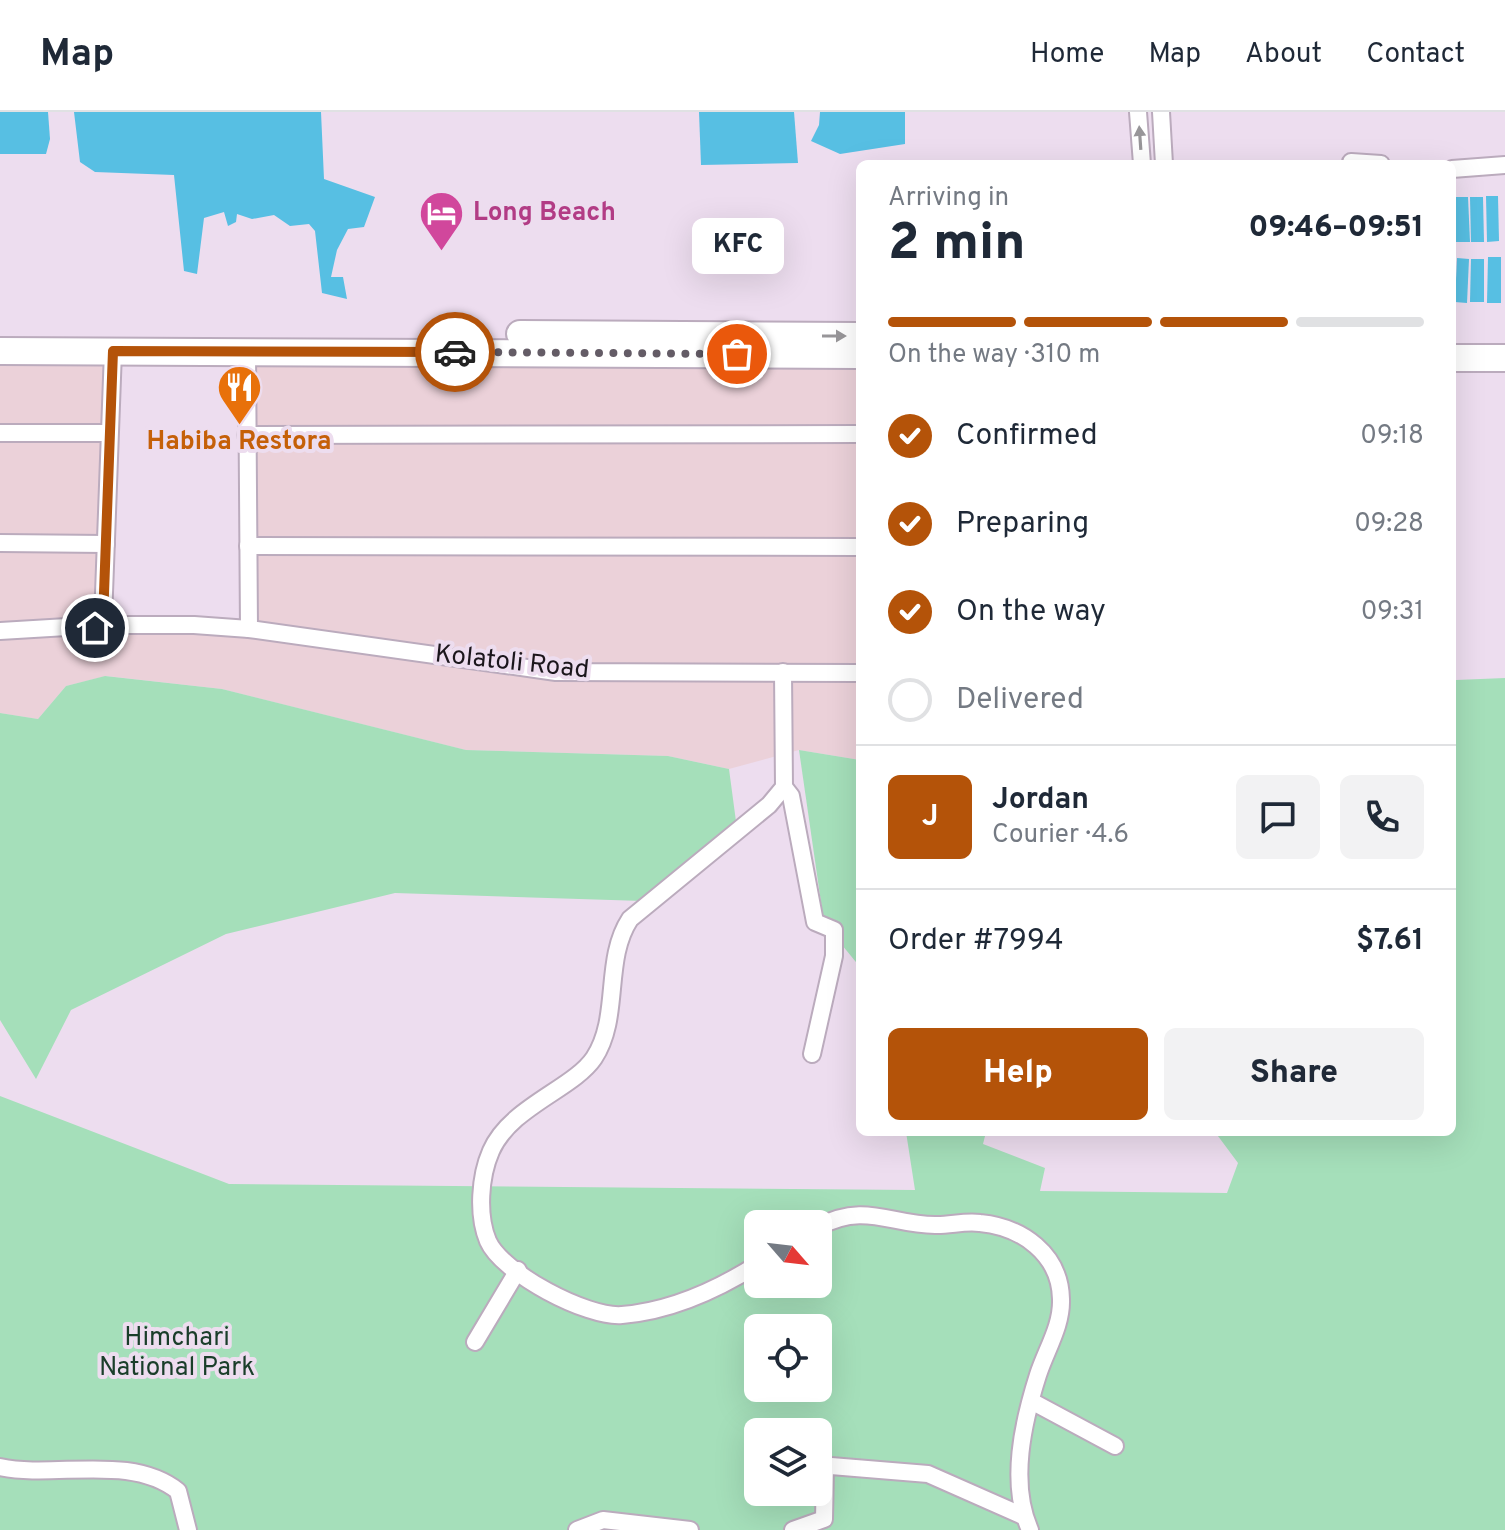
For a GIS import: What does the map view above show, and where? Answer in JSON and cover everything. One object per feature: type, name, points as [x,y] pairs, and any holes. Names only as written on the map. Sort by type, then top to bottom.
[{"type":"highway","points":[[0,333],[188,342],[856,336]]},
{"type":"highway","points":[[1456,341],[1505,341]]},
{"type":"highway","points":[[0,351],[113,351],[188,342],[247,350],[856,355]]},
{"type":"highway","points":[[1456,358],[1505,358]]},
{"type":"street","points":[[1138,112],[1142,160]]},
{"type":"street","points":[[1161,112],[1164,160]]},
{"type":"street","points":[[1456,169],[1505,165]]},
{"type":"street","points":[[247,350],[249,629]]},
{"type":"street","points":[[0,631],[100,625],[113,351]]},
{"type":"street","points":[[0,433],[109,433]]},
{"type":"street","points":[[246,435],[856,434]]},
{"type":"street","points":[[0,543],[106,544]]},
{"type":"street","points":[[248,546],[856,547]]},
{"type":"street","name":"Kolatoli Road","points":[[100,625],[249,629],[556,672],[856,673]]},
{"type":"street","points":[[783,672],[784,787],[791,796],[815,922],[834,930],[834,956],[812,1054]]},
{"type":"street","points":[[744,1271],[675,1305],[621,1315],[592,1313],[563,1301],[518,1270],[489,1243],[481,1197],[491,1150],[524,1111],[591,1062],[603,1044],[618,937],[630,919],[769,805],[784,787]]},
{"type":"street","points":[[832,1222],[851,1215],[890,1217],[936,1225],[966,1222],[996,1225],[1035,1244],[1056,1271],[1061,1301],[1019,1462],[1018,1485],[1027,1523]]},
{"type":"street","points":[[475,1342],[518,1270]]},
{"type":"street","points":[[1033,1402],[1115,1446]]},
{"type":"street","points":[[793,1530],[824,1519],[825,1469],[831,1466],[928,1474],[1027,1523]]},
{"type":"street","points":[[0,1467],[22,1472],[103,1470],[146,1475],[178,1491],[188,1530]]},
{"type":"street","points":[[577,1530],[603,1520],[690,1530]]},
{"type":"shaded area","points":[[0,346],[113,347],[107,627],[246,632],[247,348],[856,352],[856,759],[799,750],[729,769],[668,756],[466,750],[222,689],[106,676],[66,686],[38,719],[0,713]]},
{"type":"green space","points":[[105,676],[222,689],[466,750],[668,756],[729,769],[737,829],[643,901],[395,893],[226,934],[71,1010],[36,1079],[0,1020],[0,713],[38,719],[66,686]]},
{"type":"green space","name":"Himchari National Park","points":[[1505,678],[1505,1530],[0,1530],[0,1096],[229,1184],[915,1190],[907,1136],[985,1136],[983,1144],[1045,1168],[1040,1191],[1227,1193],[1238,1163],[1218,1136],[1456,1136],[1456,680]]},
{"type":"green space","points":[[799,750],[856,759],[856,962],[824,923]]},
{"type":"water","points":[[0,112],[48,112],[50,139],[46,154],[0,154]]},
{"type":"water","points":[[74,112],[321,112],[324,179],[375,197],[364,227],[348,229],[337,250],[331,277],[343,277],[347,299],[322,293],[315,231],[309,224],[290,226],[274,215],[252,219],[237,214],[236,222],[228,226],[224,212],[204,218],[197,274],[184,271],[174,175],[95,172],[80,162]]},
{"type":"water","points":[[699,112],[794,112],[798,163],[701,165]]},
{"type":"water","points":[[820,112],[905,112],[905,144],[840,154],[811,141],[819,125]]},
{"type":"water","points":[[1486,196],[1498,196],[1499,241],[1487,242]]},
{"type":"water","points":[[1456,197],[1468,197],[1470,242],[1456,242]]},
{"type":"water","points":[[1470,197],[1483,197],[1484,242],[1471,242]]},
{"type":"water","points":[[1488,257],[1501,257],[1501,303],[1487,303]]},
{"type":"water","points":[[1457,258],[1469,259],[1467,303],[1456,302]]},
{"type":"water","points":[[1471,259],[1484,259],[1484,302],[1470,302]]},
{"type":"way so far","points":[[455,352],[737,354]]},
{"type":"place","name":"Long Beach","points":[[442,252]]},
{"type":"place","name":"KFC","points":[[737,354]]},
{"type":"place","name":"Habiba Restora","points":[[239,426]]},
{"type":"route","points":[[95,628],[103,620],[113,351],[455,352]]}]
